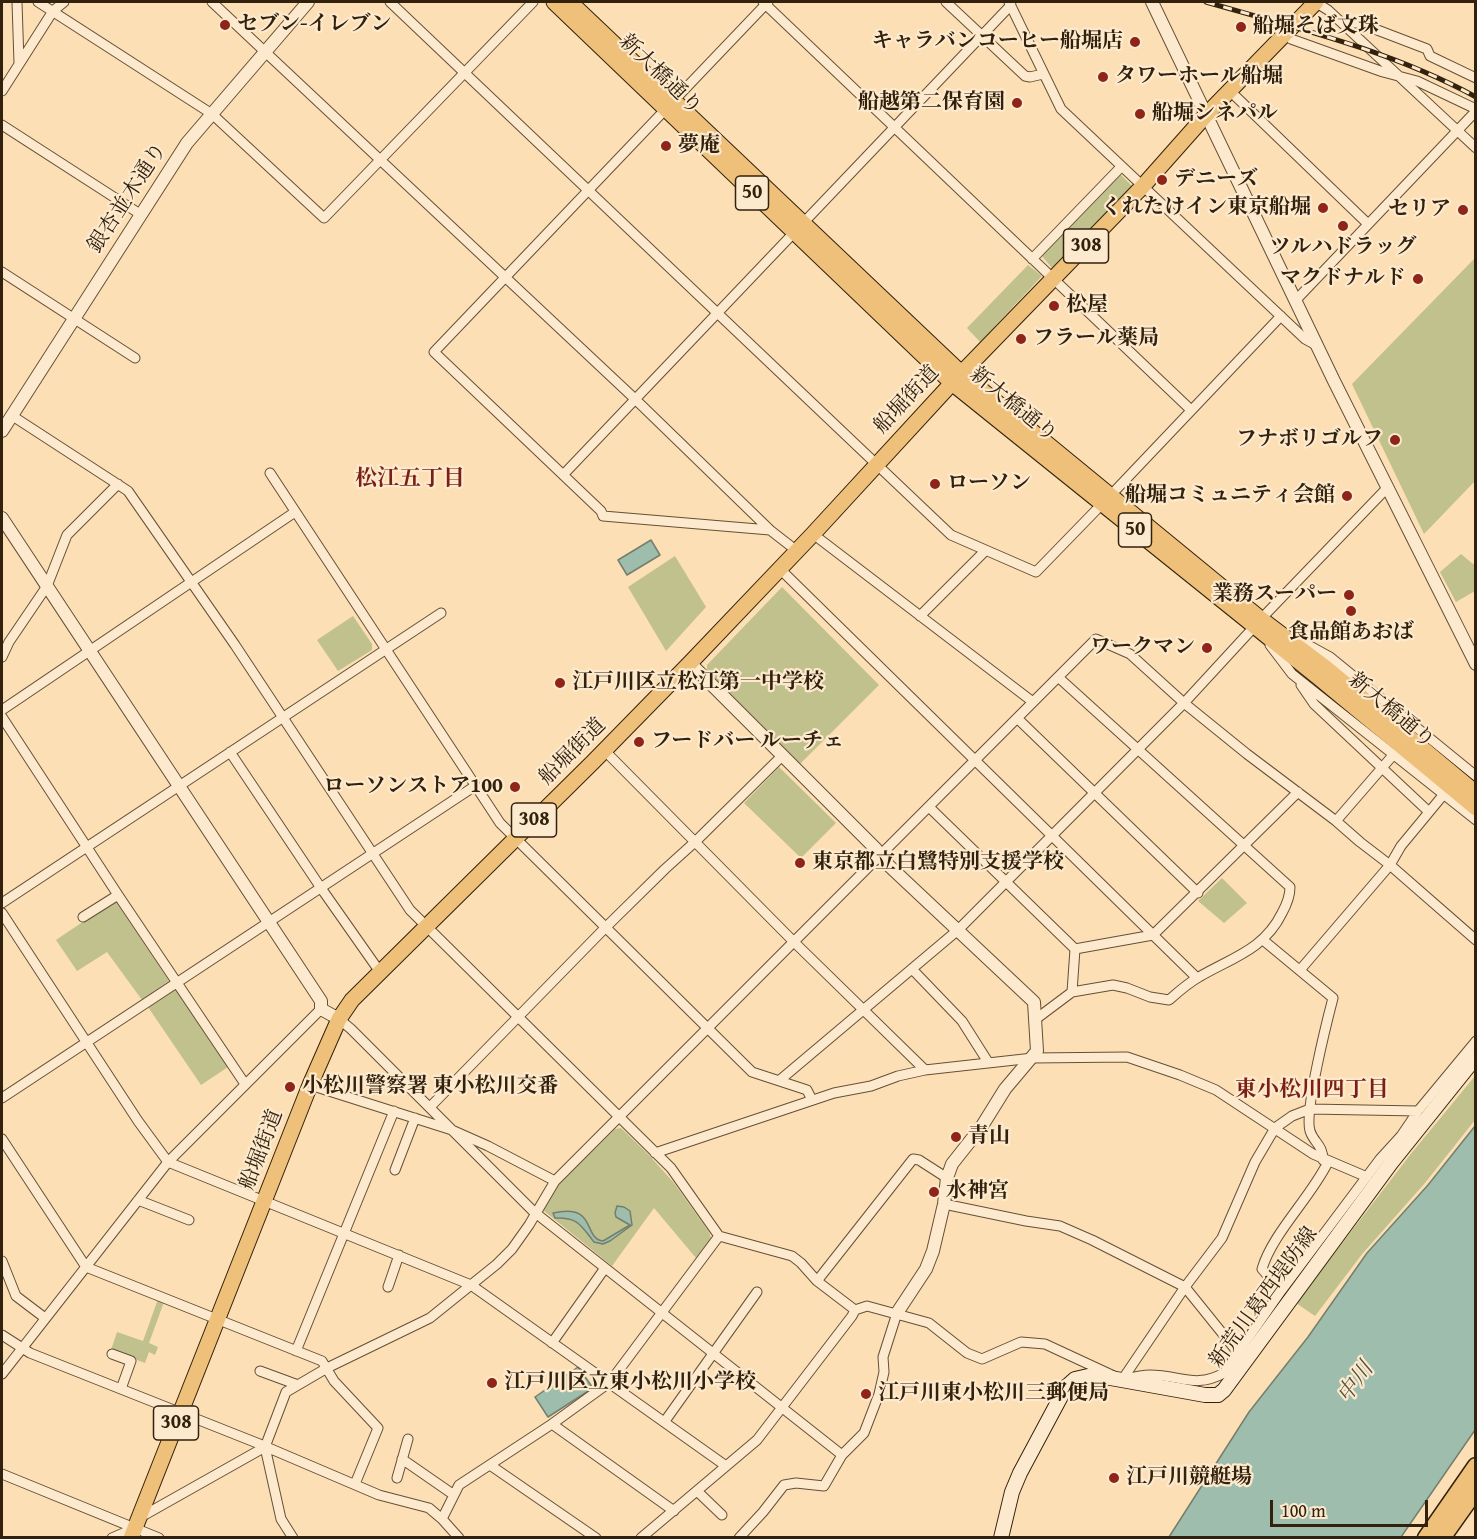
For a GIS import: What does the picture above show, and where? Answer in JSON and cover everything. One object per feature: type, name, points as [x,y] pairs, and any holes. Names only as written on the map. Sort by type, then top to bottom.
[{"type":"highway","points":[[1426,1538],[1476,1466]]},
{"type":"highway","points":[[1442,1538],[1476,1490]]},
{"type":"main road","name":"新大橋通り","points":[[554,2],[670,105],[957,378],[1261,626],[1476,793]]},
{"type":"main road","name":"新大橋通り","points":[[570,2],[670,105]]},
{"type":"main road","name":"船堀街道","points":[[135,1528],[309,1085],[339,1019],[352,1000],[605,751],[690,663],[957,378],[1143,186],[1229,90],[1315,2]]},
{"type":"main road","name":"新大橋通り","points":[[1322,673],[1476,808]]},
{"type":"main road","name":"新荒川葛西堤防線","points":[[1001,1538],[1012,1492],[1020,1473],[1066,1387],[1080,1377],[1105,1377],[1205,1395],[1218,1395],[1224,1390],[1405,1138],[1476,1057]]},
{"type":"street","points":[[17,2],[19,63]]},
{"type":"street","points":[[38,2],[212,114],[324,218],[533,2]]},
{"type":"street","points":[[2,91],[53,11],[64,2]]},
{"type":"street","points":[[212,2],[635,399],[770,530],[797,551]]},
{"type":"street","name":"銀杏並木通り","points":[[2,431],[187,143],[308,2]]},
{"type":"street","points":[[390,2],[951,535],[1036,572],[1281,316]]},
{"type":"street","points":[[770,530],[603,516],[434,351],[670,105],[765,2],[1191,410]]},
{"type":"street","points":[[946,2],[1024,76],[1043,74]]},
{"type":"street","points":[[1152,2],[1316,345],[1476,664]]},
{"type":"street","points":[[1315,2],[1345,26],[1476,148]]},
{"type":"street","points":[[563,475],[982,36],[1010,3],[1061,109],[1305,339],[1316,345]]},
{"type":"street","points":[[1345,26],[1349,23],[1359,23],[1427,49],[1430,56],[1476,78]]},
{"type":"street","points":[[1290,39],[1400,78],[1417,81],[1476,110],[1296,300]]},
{"type":"street","points":[[1229,90],[1368,224]]},
{"type":"street","points":[[2,125],[140,214]]},
{"type":"street","points":[[1032,259],[1121,167]]},
{"type":"street","points":[[2,272],[135,358]]},
{"type":"street","points":[[11,416],[128,491],[192,580],[410,910],[426,927],[671,1168],[719,1236],[792,1256],[817,1281],[855,1310]]},
{"type":"street","points":[[270,473],[500,823],[752,1072],[807,1090],[812,1100]]},
{"type":"street","points":[[2,657],[9,642],[47,586],[67,535],[118,484]]},
{"type":"street","points":[[780,1080],[958,930],[1261,626],[1387,488]]},
{"type":"street","points":[[2,710],[295,512]]},
{"type":"street","points":[[2,518],[321,1001],[321,1009],[168,1162],[2,1374]]},
{"type":"street","points":[[813,534],[1033,702]]},
{"type":"street","points":[[921,616],[985,551]]},
{"type":"street","points":[[780,569],[1197,978]]},
{"type":"street","points":[[2,903],[441,614]]},
{"type":"street","points":[[1261,626],[1314,704],[1429,812]]},
{"type":"street","points":[[1261,626],[1330,657],[1472,773],[1476,762]]},
{"type":"street","points":[[293,1538],[281,1519],[265,1447],[286,1392],[327,1368],[430,1318],[512,1249],[555,1181],[1096,639],[1130,654],[1184,703],[1336,821],[1476,940]]},
{"type":"street","points":[[690,663],[881,856],[1034,1002],[1036,1019],[1037,1051],[1033,1058],[1005,1089],[982,1126],[952,1164],[947,1178],[944,1204],[933,1251],[926,1269],[897,1313],[883,1357],[884,1372],[879,1394],[864,1433],[842,1455],[824,1486],[796,1483],[784,1485],[739,1538]]},
{"type":"street","points":[[1292,674],[1476,820]]},
{"type":"street","points":[[1036,1019],[1072,992],[1113,985],[1150,997],[1169,1000],[1197,978],[1238,957],[1263,940],[1282,914],[1290,897],[1290,887],[1058,676]]},
{"type":"street","points":[[2,717],[245,1084]]},
{"type":"street","points":[[1017,718],[1198,893]]},
{"type":"street","points":[[605,751],[794,942],[925,1070]]},
{"type":"street","points":[[230,752],[380,972]]},
{"type":"street","points":[[1336,821],[1394,754]]},
{"type":"street","points":[[430,1107],[664,869],[696,842],[782,756]]},
{"type":"street","points":[[2,1098],[475,786]]},
{"type":"street","points":[[1075,949],[1153,935],[1298,792]]},
{"type":"street","points":[[1300,970],[1390,866],[1401,846],[1444,794]]},
{"type":"street","points":[[929,807],[1075,949],[1072,992]]},
{"type":"street","points":[[83,917],[118,895]]},
{"type":"street","points":[[2,913],[138,1121],[168,1162],[471,1285],[726,1466]]},
{"type":"street","points":[[1263,940],[1333,998],[1322,1042],[1310,1109],[1310,1131],[1323,1150],[1326,1161],[1320,1178],[1266,1253],[1262,1269],[1281,1291]]},
{"type":"street","points":[[912,969],[962,1021],[988,1062]]},
{"type":"street","points":[[321,1009],[339,1019],[536,1213],[842,1455]]},
{"type":"street","points":[[641,1538],[757,1440],[855,1310],[867,1306],[929,1323],[967,1353],[982,1359],[1021,1342],[1045,1344],[1122,1380],[1147,1374],[1187,1381],[1211,1380],[1224,1373],[1281,1291],[1380,1159],[1405,1138],[1418,1111],[1476,1041]]},
{"type":"street","points":[[655,1154],[834,1093],[872,1086],[898,1076],[925,1070],[1033,1058],[1127,1057],[1216,1090],[1326,1161],[1367,1177]]},
{"type":"street","points":[[309,1085],[452,1130],[555,1181]]},
{"type":"street","points":[[1122,1380],[1185,1287],[1222,1238],[1255,1162],[1275,1128],[1292,1116],[1310,1109],[1418,1111]]},
{"type":"street","points":[[296,1351],[394,1111]]},
{"type":"street","points":[[394,1170],[415,1118]]},
{"type":"street","points":[[2,1140],[86,1267],[322,1361],[334,1381],[378,1428],[355,1484]]},
{"type":"street","points":[[817,1281],[913,1159],[919,1160],[947,1178]]},
{"type":"street","points":[[138,1200],[189,1220]]},
{"type":"street","points":[[944,1204],[1060,1226],[1185,1287],[1239,1354]]},
{"type":"street","points":[[442,1519],[459,1485],[552,1424],[610,1382],[719,1236]]},
{"type":"street","points":[[388,1287],[399,1255]]},
{"type":"street","points":[[2,1261],[16,1296],[45,1318]]},
{"type":"street","points":[[552,1343],[605,1268]]},
{"type":"street","points":[[665,1421],[757,1292]]},
{"type":"street","points":[[2,1335],[21,1349],[379,1495],[429,1508],[459,1538]]},
{"type":"street","points":[[112,1354],[131,1361],[121,1389]]},
{"type":"street","points":[[260,1371],[298,1385]]},
{"type":"street","points":[[552,1424],[674,1511]]},
{"type":"street","points":[[397,1478],[408,1439]]},
{"type":"street","points":[[112,1538],[135,1528],[265,1447]]},
{"type":"street","points":[[402,1459],[454,1495]]},
{"type":"street","points":[[490,1465],[596,1538]]},
{"type":"street","points":[[2,1474],[159,1538]]},
{"type":"street","points":[[697,1491],[722,1515]]},
{"type":"green space","points":[[1116,170],[1132,186],[1052,268],[1041,255]]},
{"type":"green space","points":[[1475,258],[1475,481],[1424,534],[1352,384]]},
{"type":"green space","points":[[1028,265],[1042,276],[980,342],[967,328]]},
{"type":"green space","points":[[1461,554],[1473,564],[1475,563],[1475,591],[1456,602],[1440,572]]},
{"type":"green space","points":[[675,556],[706,607],[666,651],[628,587]]},
{"type":"green space","points":[[782,587],[879,685],[798,766],[707,674],[707,665]]},
{"type":"green space","points":[[353,616],[372,644],[372,650],[338,671],[317,640]]},
{"type":"green space","points":[[779,767],[836,823],[801,858],[744,803]]},
{"type":"green space","points":[[1222,878],[1247,903],[1224,923],[1198,901]]},
{"type":"green space","points":[[115,900],[169,981],[142,1000],[107,952],[77,971],[56,940]]},
{"type":"green space","points":[[175,988],[228,1067],[201,1085],[148,1007]]},
{"type":"green space","points":[[1475,1076],[1475,1120],[1425,1183],[1363,1253],[1315,1316],[1296,1303],[1410,1155]]},
{"type":"green space","points":[[621,1128],[674,1183],[709,1232],[711,1238],[696,1258],[654,1208],[612,1266],[543,1210],[557,1186],[615,1129]]},
{"type":"green space","points":[[158,1299],[164,1302],[149,1343],[158,1347],[155,1355],[149,1352],[145,1363],[111,1350],[117,1332],[143,1341]]},
{"type":"water","points":[[651,540],[660,555],[627,575],[618,560]]},
{"type":"water","name":"中川","points":[[1475,1126],[1475,1430],[1401,1537],[1169,1537],[1249,1412],[1308,1337],[1367,1253],[1428,1185]]},
{"type":"water","points":[[617,1206],[630,1211],[632,1225],[603,1244],[594,1242],[579,1224],[569,1219],[555,1218],[553,1213],[567,1211],[577,1213],[587,1222],[597,1239],[603,1241],[630,1225],[616,1217]]},
{"type":"water","points":[[578,1367],[593,1388],[548,1417],[535,1397]]},
{"type":"railway","points":[[1206,2],[1344,42],[1411,66],[1476,97]]},
{"type":"place","name":"セブン-イレブン","points":[[225,25]]},
{"type":"place","name":"船堀そば文珠","points":[[1241,27]]},
{"type":"place","name":"キャラバンコーヒー船堀店","points":[[1135,42]]},
{"type":"place","name":"タワーホール船堀","points":[[1103,77]]},
{"type":"place","name":"船越第二保育園","points":[[1017,103]]},
{"type":"place","name":"船堀シネパル","points":[[1140,114]]},
{"type":"place","name":"夢庵","points":[[666,146]]},
{"type":"place","name":"デニーズ","points":[[1162,180]]},
{"type":"place","name":"くれたけイン東京船堀","points":[[1323,208]]},
{"type":"place","name":"セリア","points":[[1463,210]]},
{"type":"place","name":"ツルハドラッグ","points":[[1343,226]]},
{"type":"place","name":"マクドナルド","points":[[1418,279]]},
{"type":"place","name":"松屋","points":[[1054,306]]},
{"type":"place","name":"フラール薬局","points":[[1021,339]]},
{"type":"place","name":"フナボリゴルフ","points":[[1395,440]]},
{"type":"place","name":"ローソン","points":[[935,484]]},
{"type":"place","name":"船堀コミュニティ会館","points":[[1347,496]]},
{"type":"place","name":"業務スーパー","points":[[1349,595]]},
{"type":"place","name":"食品館あおば","points":[[1351,611]]},
{"type":"place","name":"ワークマン","points":[[1207,648]]},
{"type":"place","name":"江戸川区立松江第一中学校","points":[[560,683]]},
{"type":"place","name":"フードバー ルーチェ","points":[[639,742]]},
{"type":"place","name":"ローソンストア100","points":[[515,787]]},
{"type":"place","name":"東京都立白鷺特別支援学校","points":[[800,863]]},
{"type":"place","name":"小松川警察署 東小松川交番","points":[[290,1087]]},
{"type":"place","name":"青山","points":[[956,1137]]},
{"type":"place","name":"水神宮","points":[[934,1192]]},
{"type":"place","name":"江戸川区立東小松川小学校","points":[[492,1383]]},
{"type":"place","name":"江戸川東小松川三郵便局","points":[[866,1394]]},
{"type":"place","name":"江戸川競艇場","points":[[1114,1478]]},
{"type":"district","name":"松江五丁目","points":[[410,479]]},
{"type":"district","name":"東小松川四丁目","points":[[1312,1090]]}]
